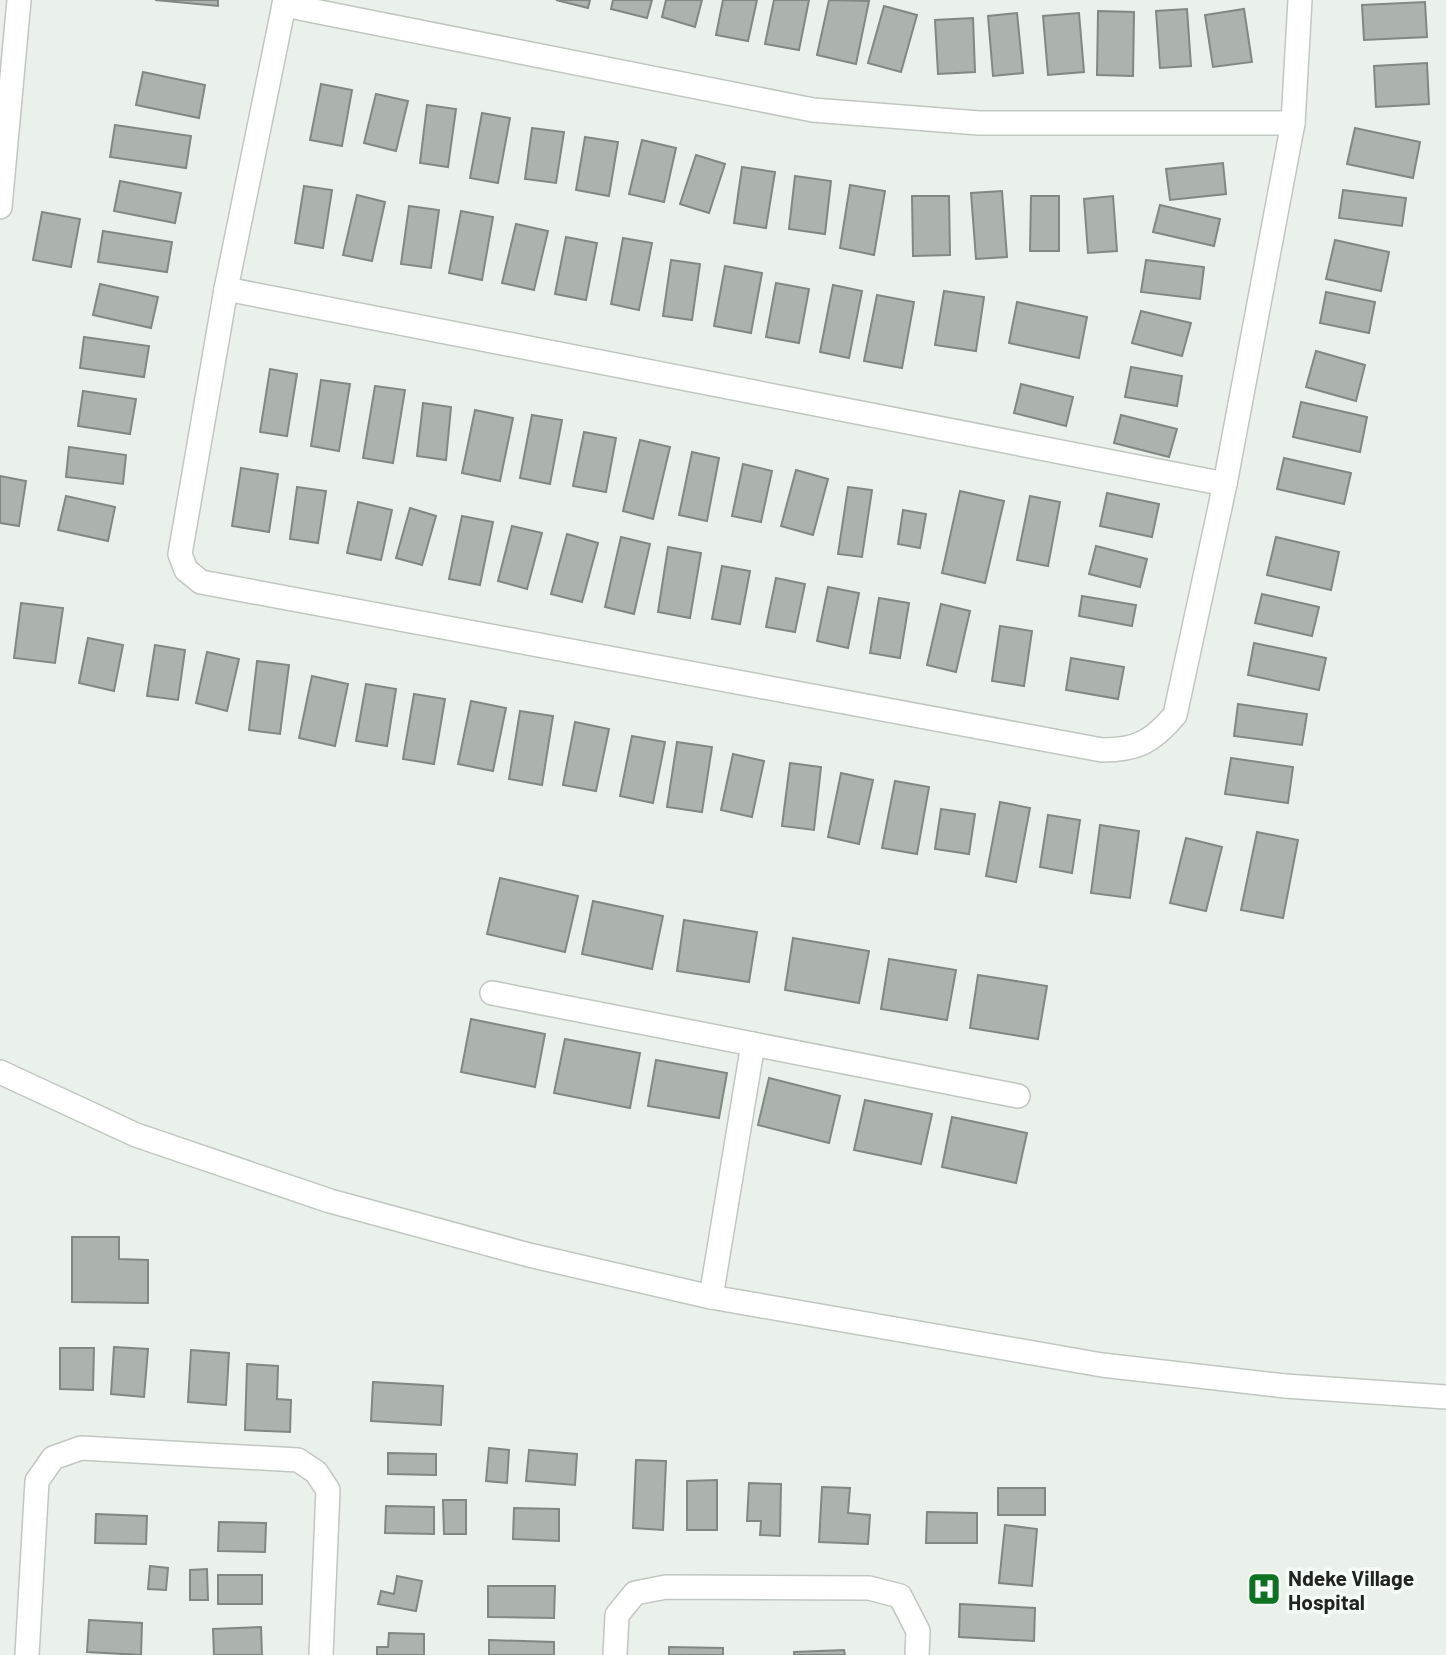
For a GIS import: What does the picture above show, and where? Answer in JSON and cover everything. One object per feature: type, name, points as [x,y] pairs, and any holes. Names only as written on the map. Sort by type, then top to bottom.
[{"type":"street","points":[[0,207],[19,0]]},
{"type":"street","points":[[1293,123],[979,123],[813,110],[285,3],[226,289],[180,554],[186,570],[201,582],[1102,750],[1125,750],[1156,737],[1175,715],[1225,484],[1293,123],[1300,0]]},
{"type":"street","points":[[226,289],[1225,484]]},
{"type":"street","points":[[492,993],[1018,1096]]},
{"type":"street","points":[[711,1297],[753,1044]]},
{"type":"street","points":[[0,1072],[136,1135],[330,1201],[529,1255],[711,1297],[1102,1365],[1285,1386],[1446,1396]]},
{"type":"street","points":[[27,1655],[37,1481],[53,1458],[81,1448],[299,1460],[316,1472],[328,1490],[321,1655]]},
{"type":"street","points":[[615,1655],[617,1615],[635,1593],[666,1587],[869,1588],[900,1596],[918,1631],[917,1655]]},
{"type":"building","points":[[155,0],[218,0],[218,6]]},
{"type":"building","points":[[556,0],[590,0],[588,8]]},
{"type":"building","points":[[613,0],[652,0],[647,18],[611,9]]},
{"type":"building","points":[[666,0],[702,0],[695,27],[662,17]]},
{"type":"building","points":[[723,0],[757,0],[748,41],[716,35]]},
{"type":"building","points":[[774,0],[809,0],[799,50],[765,44]]},
{"type":"building","points":[[829,0],[869,1],[856,64],[817,55]]},
{"type":"building","points":[[1425,2],[1427,37],[1364,40],[1362,5]]},
{"type":"building","points":[[884,6],[917,15],[901,72],[868,63]]},
{"type":"building","points":[[1187,9],[1191,66],[1160,68],[1156,11]]},
{"type":"building","points":[[1244,9],[1252,62],[1213,67],[1205,15]]},
{"type":"building","points":[[1098,11],[1134,12],[1133,76],[1097,75]]},
{"type":"building","points":[[1017,13],[1023,73],[993,76],[988,16]]},
{"type":"building","points":[[1079,13],[1084,72],[1048,75],[1043,16]]},
{"type":"building","points":[[973,18],[975,72],[938,74],[935,20]]},
{"type":"building","points":[[1427,63],[1429,104],[1376,107],[1374,66]]},
{"type":"building","points":[[143,72],[205,85],[199,118],[136,105]]},
{"type":"building","points":[[321,84],[352,90],[342,146],[310,140]]},
{"type":"building","points":[[376,94],[408,101],[396,151],[364,143]]},
{"type":"building","points":[[427,105],[456,109],[448,167],[420,163]]},
{"type":"building","points":[[482,113],[510,118],[498,183],[470,178]]},
{"type":"building","points":[[115,125],[191,136],[186,168],[110,157]]},
{"type":"building","points":[[532,128],[564,132],[556,183],[525,179]]},
{"type":"building","points":[[1355,128],[1420,142],[1413,178],[1347,164]]},
{"type":"building","points":[[585,137],[618,142],[609,196],[576,190]]},
{"type":"building","points":[[642,140],[676,148],[664,202],[629,194]]},
{"type":"building","points":[[696,155],[725,164],[709,213],[680,204]]},
{"type":"building","points":[[1223,163],[1226,194],[1170,200],[1166,169]]},
{"type":"building","points":[[742,167],[775,172],[766,228],[734,223]]},
{"type":"building","points":[[795,176],[831,181],[825,234],[789,229]]},
{"type":"building","points":[[120,181],[181,193],[175,223],[114,211]]},
{"type":"building","points":[[850,185],[885,191],[874,255],[840,248]]},
{"type":"building","points":[[304,186],[332,190],[323,248],[295,243]]},
{"type":"building","points":[[1343,190],[1406,198],[1402,226],[1339,218]]},
{"type":"building","points":[[1002,191],[1007,257],[976,259],[971,193]]},
{"type":"building","points":[[357,195],[385,202],[372,261],[343,255]]},
{"type":"building","points":[[912,196],[949,196],[950,255],[913,256]]},
{"type":"building","points":[[1031,196],[1059,196],[1059,251],[1030,251]]},
{"type":"building","points":[[1113,196],[1117,251],[1088,253],[1084,199]]},
{"type":"building","points":[[1160,205],[1220,219],[1214,246],[1153,232]]},
{"type":"building","points":[[409,206],[439,210],[431,268],[401,264]]},
{"type":"building","points":[[461,211],[493,217],[482,280],[449,273]]},
{"type":"building","points":[[42,212],[80,219],[71,267],[33,260]]},
{"type":"building","points":[[516,224],[548,231],[534,290],[502,283]]},
{"type":"building","points":[[103,231],[172,242],[167,272],[98,262]]},
{"type":"building","points":[[566,237],[597,243],[586,300],[555,294]]},
{"type":"building","points":[[623,238],[652,243],[639,310],[611,304]]},
{"type":"building","points":[[1335,240],[1389,252],[1381,291],[1326,279]]},
{"type":"building","points":[[671,260],[700,264],[692,320],[663,316]]},
{"type":"building","points":[[1146,260],[1204,267],[1200,299],[1141,292]]},
{"type":"building","points":[[725,266],[762,273],[751,333],[714,326]]},
{"type":"building","points":[[776,283],[809,289],[799,343],[766,337]]},
{"type":"building","points":[[100,284],[158,297],[151,328],[93,315]]},
{"type":"building","points":[[833,285],[862,291],[849,358],[820,352]]},
{"type":"building","points":[[944,291],[984,297],[976,351],[935,345]]},
{"type":"building","points":[[1326,292],[1375,302],[1369,333],[1320,323]]},
{"type":"building","points":[[877,295],[914,302],[902,368],[864,361]]},
{"type":"building","points":[[1017,302],[1087,317],[1079,358],[1009,343]]},
{"type":"building","points":[[1141,311],[1191,323],[1182,356],[1132,343]]},
{"type":"building","points":[[84,337],[149,346],[144,377],[80,368]]},
{"type":"building","points":[[1316,351],[1365,365],[1356,401],[1306,387]]},
{"type":"building","points":[[1131,367],[1182,376],[1177,406],[1125,397]]},
{"type":"building","points":[[270,369],[297,374],[287,436],[260,432]]},
{"type":"building","points":[[321,380],[350,384],[339,451],[311,446]]},
{"type":"building","points":[[1021,384],[1073,397],[1066,426],[1014,413]]},
{"type":"building","points":[[375,386],[405,390],[393,463],[363,458]]},
{"type":"building","points":[[83,391],[136,399],[130,434],[78,426]]},
{"type":"building","points":[[1301,402],[1367,417],[1360,452],[1293,437]]},
{"type":"building","points":[[423,403],[451,407],[446,460],[417,456]]},
{"type":"building","points":[[475,410],[513,418],[500,481],[462,473]]},
{"type":"building","points":[[532,415],[562,420],[550,484],[520,478]]},
{"type":"building","points":[[1121,415],[1177,429],[1169,457],[1114,443]]},
{"type":"building","points":[[584,432],[616,438],[606,492],[573,486]]},
{"type":"building","points":[[640,440],[670,447],[653,519],[623,511]]},
{"type":"building","points":[[69,447],[126,455],[123,484],[66,477]]},
{"type":"building","points":[[692,452],[719,458],[707,521],[679,515]]},
{"type":"building","points":[[1284,458],[1351,473],[1344,504],[1277,489]]},
{"type":"building","points":[[743,464],[772,471],[761,522],[732,516]]},
{"type":"building","points":[[241,468],[278,474],[269,532],[232,526]]},
{"type":"building","points":[[796,470],[828,479],[813,535],[781,526]]},
{"type":"building","points":[[0,476],[26,481],[19,526],[0,523]]},
{"type":"building","points":[[297,487],[326,491],[318,543],[290,539]]},
{"type":"building","points":[[848,487],[872,490],[862,557],[838,554]]},
{"type":"building","points":[[960,491],[1004,501],[985,583],[942,573]]},
{"type":"building","points":[[1107,493],[1159,504],[1152,537],[1100,526]]},
{"type":"building","points":[[66,496],[115,507],[108,541],[58,530]]},
{"type":"building","points":[[1030,496],[1060,502],[1048,566],[1017,560]]},
{"type":"building","points":[[358,502],[392,510],[381,560],[347,553]]},
{"type":"building","points":[[410,508],[436,516],[422,565],[396,558]]},
{"type":"building","points":[[903,510],[926,514],[920,548],[898,544]]},
{"type":"building","points":[[462,516],[493,522],[480,585],[449,579]]},
{"type":"building","points":[[512,526],[542,533],[527,589],[498,581]]},
{"type":"building","points":[[567,534],[598,543],[582,602],[551,594]]},
{"type":"building","points":[[621,537],[650,544],[634,614],[605,607]]},
{"type":"building","points":[[1276,537],[1339,552],[1331,590],[1267,575]]},
{"type":"building","points":[[1096,546],[1147,559],[1140,587],[1089,574]]},
{"type":"building","points":[[668,547],[701,553],[690,618],[658,612]]},
{"type":"building","points":[[722,566],[750,571],[740,624],[712,619]]},
{"type":"building","points":[[776,578],[805,584],[795,632],[766,627]]},
{"type":"building","points":[[828,587],[859,593],[848,648],[817,641]]},
{"type":"building","points":[[1262,594],[1319,607],[1312,636],[1255,623]]},
{"type":"building","points":[[1082,596],[1136,605],[1132,626],[1079,616]]},
{"type":"building","points":[[879,598],[909,603],[900,658],[870,653]]},
{"type":"building","points":[[21,603],[63,608],[55,663],[14,658]]},
{"type":"building","points":[[941,604],[970,611],[956,672],[927,665]]},
{"type":"building","points":[[1000,626],[1032,631],[1024,686],[992,681]]},
{"type":"building","points":[[88,638],[123,645],[114,691],[79,683]]},
{"type":"building","points":[[1254,643],[1326,658],[1319,690],[1248,675]]},
{"type":"building","points":[[155,645],[185,650],[178,700],[147,696]]},
{"type":"building","points":[[207,652],[239,659],[227,711],[196,703]]},
{"type":"building","points":[[1071,658],[1124,667],[1118,699],[1066,690]]},
{"type":"building","points":[[257,661],[289,665],[280,734],[249,730]]},
{"type":"building","points":[[312,676],[348,684],[335,746],[299,738]]},
{"type":"building","points":[[366,684],[396,689],[387,746],[356,741]]},
{"type":"building","points":[[414,694],[445,699],[434,764],[403,759]]},
{"type":"building","points":[[471,701],[506,708],[493,771],[458,764]]},
{"type":"building","points":[[1238,704],[1307,714],[1302,745],[1234,736]]},
{"type":"building","points":[[520,711],[553,716],[542,785],[509,779]]},
{"type":"building","points":[[575,722],[609,729],[596,791],[563,785]]},
{"type":"building","points":[[632,736],[665,742],[653,803],[620,796]]},
{"type":"building","points":[[677,742],[712,747],[702,812],[667,807]]},
{"type":"building","points":[[733,754],[764,761],[752,817],[721,810]]},
{"type":"building","points":[[1231,758],[1293,767],[1288,803],[1225,794]]},
{"type":"building","points":[[790,763],[821,767],[814,830],[782,826]]},
{"type":"building","points":[[841,773],[873,780],[859,844],[828,837]]},
{"type":"building","points":[[895,781],[929,787],[917,854],[882,848]]},
{"type":"building","points":[[1000,802],[1030,808],[1016,882],[986,876]]},
{"type":"building","points":[[941,809],[975,814],[969,854],[935,849]]},
{"type":"building","points":[[1048,815],[1080,820],[1072,873],[1040,867]]},
{"type":"building","points":[[1100,825],[1139,831],[1130,898],[1091,893]]},
{"type":"building","points":[[1257,832],[1298,840],[1283,918],[1241,910]]},
{"type":"building","points":[[1186,838],[1222,847],[1206,911],[1170,903]]},
{"type":"building","points":[[500,878],[578,896],[565,952],[487,934]]},
{"type":"building","points":[[593,901],[663,916],[652,969],[582,954]]},
{"type":"building","points":[[684,920],[757,932],[749,982],[677,971]]},
{"type":"building","points":[[793,938],[869,951],[859,1003],[785,990]]},
{"type":"building","points":[[889,959],[956,970],[947,1020],[881,1009]]},
{"type":"building","points":[[978,975],[1047,986],[1038,1039],[970,1028]]},
{"type":"building","points":[[471,1019],[545,1034],[535,1087],[461,1072]]},
{"type":"building","points":[[565,1039],[640,1053],[630,1108],[554,1093]]},
{"type":"building","points":[[656,1060],[727,1073],[719,1118],[648,1106]]},
{"type":"building","points":[[769,1078],[840,1096],[829,1143],[758,1125]]},
{"type":"building","points":[[865,1100],[932,1114],[921,1164],[854,1150]]},
{"type":"building","points":[[952,1117],[1027,1133],[1016,1183],[942,1167]]},
{"type":"building","points":[[72,1237],[119,1237],[119,1259],[148,1260],[148,1303],[72,1302]]},
{"type":"building","points":[[114,1347],[148,1349],[144,1397],[111,1394]]},
{"type":"building","points":[[60,1348],[94,1348],[93,1390],[60,1389]]},
{"type":"building","points":[[191,1350],[229,1353],[226,1405],[188,1402]]},
{"type":"building","points":[[247,1364],[278,1366],[277,1399],[291,1400],[290,1432],[245,1430]]},
{"type":"building","points":[[373,1382],[443,1386],[441,1425],[371,1421]]},
{"type":"building","points":[[489,1448],[509,1450],[507,1483],[486,1481]]},
{"type":"building","points":[[529,1450],[577,1454],[575,1485],[526,1481]]},
{"type":"building","points":[[388,1453],[436,1454],[436,1475],[388,1474]]},
{"type":"building","points":[[636,1460],[666,1461],[663,1530],[633,1528]]},
{"type":"building","points":[[717,1480],[717,1530],[687,1530],[687,1481]]},
{"type":"building","points":[[749,1483],[781,1484],[780,1536],[760,1535],[761,1521],[747,1521]]},
{"type":"building","points":[[822,1487],[850,1488],[848,1513],[870,1515],[868,1544],[819,1542]]},
{"type":"building","points":[[998,1488],[1045,1488],[1045,1515],[998,1515]]},
{"type":"building","points":[[443,1500],[466,1500],[466,1534],[444,1534]]},
{"type":"building","points":[[386,1506],[434,1507],[434,1534],[385,1533]]},
{"type":"building","points":[[514,1508],[559,1509],[559,1541],[513,1539]]},
{"type":"building","points":[[927,1512],[977,1513],[977,1543],[926,1543]]},
{"type":"building","points":[[96,1514],[147,1516],[146,1544],[95,1543]]},
{"type":"building","points":[[219,1522],[266,1523],[265,1552],[218,1551]]},
{"type":"building","points":[[1005,1525],[1037,1529],[1032,1586],[999,1583]]},
{"type":"building","points":[[150,1566],[168,1568],[166,1590],[148,1589]]},
{"type":"building","points":[[207,1569],[208,1600],[190,1600],[190,1570]]},
{"type":"building","points":[[218,1575],[262,1575],[262,1604],[218,1604]]},
{"type":"building","points":[[397,1576],[422,1581],[416,1611],[378,1604],[381,1591],[394,1594]]},
{"type":"building","points":[[488,1586],[555,1586],[554,1618],[488,1617]]},
{"type":"building","points":[[960,1604],[1035,1608],[1034,1641],[959,1637]]},
{"type":"building","points":[[89,1620],[142,1623],[141,1655],[87,1652]]},
{"type":"building","points":[[261,1627],[262,1655],[214,1655],[213,1629]]},
{"type":"building","points":[[389,1633],[424,1634],[424,1655],[377,1655],[377,1647],[388,1647]]},
{"type":"building","points":[[489,1640],[554,1642],[554,1655],[489,1655]]},
{"type":"building","points":[[669,1647],[723,1648],[723,1655],[669,1655]]},
{"type":"building","points":[[844,1650],[845,1655],[794,1655],[794,1652]]},
{"type":"place","name":"Ndeke Village Hospital","points":[[1264,1589]]}]
